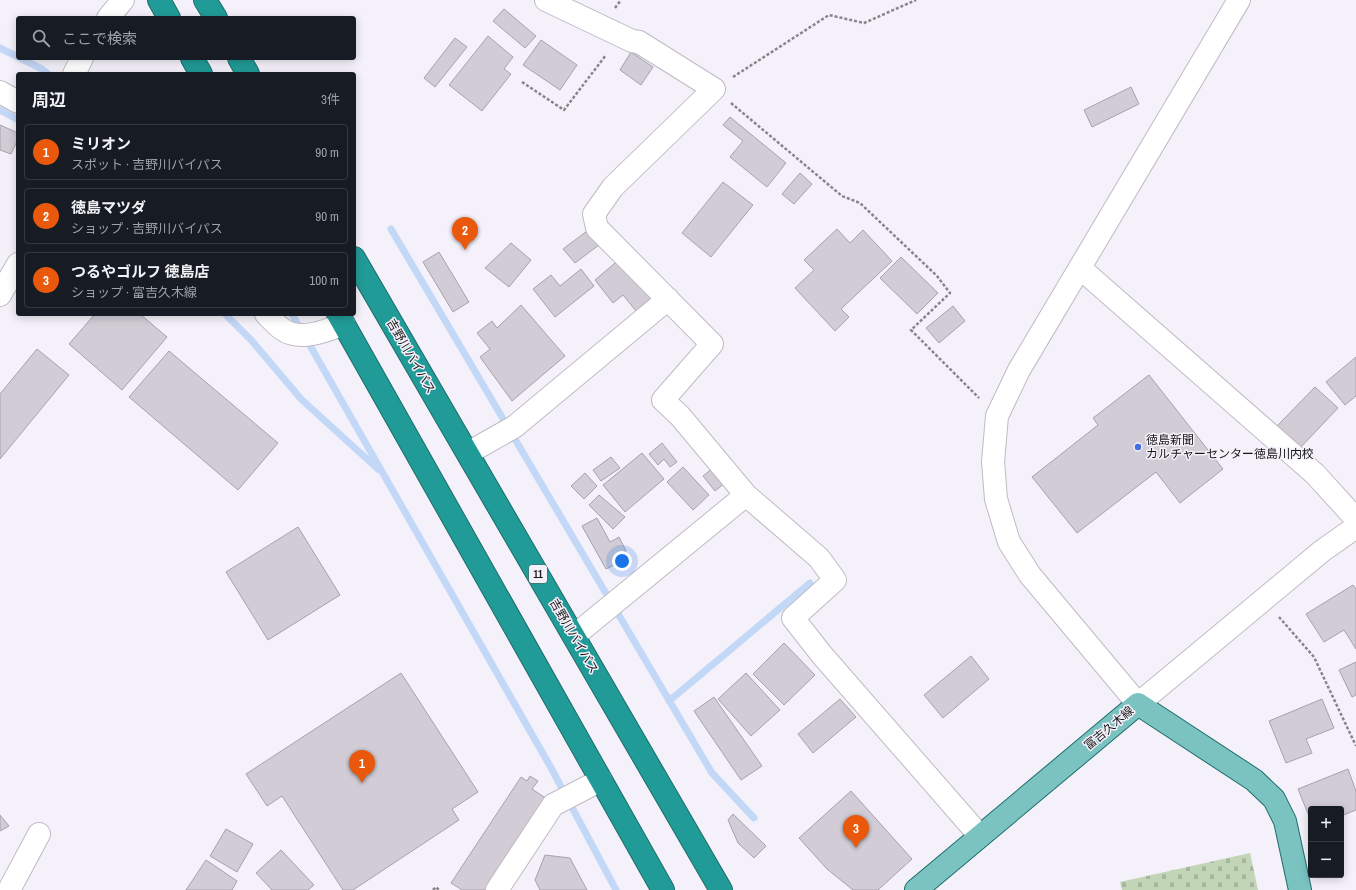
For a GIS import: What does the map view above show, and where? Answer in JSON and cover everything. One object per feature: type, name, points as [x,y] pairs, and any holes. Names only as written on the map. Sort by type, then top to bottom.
[{"type":"highway","points":[[159,0],[169,16]]},
{"type":"highway","points":[[205,0],[215,16]]},
{"type":"highway","points":[[193,60],[200,72]]},
{"type":"highway","points":[[240,60],[247,72]]},
{"type":"highway","name":"吉野川バイパス","points":[[356,261],[721,890]]},
{"type":"highway","points":[[341,319],[663,890]]},
{"type":"main road","name":"富吉久木線","points":[[916,890],[1138,704],[1254,780],[1274,799],[1285,821],[1300,890]]},
{"type":"street","points":[[110,16],[123,0]]},
{"type":"street","points":[[546,0],[621,36],[639,42],[714,89],[613,187],[594,214],[597,228],[712,344],[663,400],[680,416],[746,495],[819,558],[835,580],[793,618],[822,655],[980,836]]},
{"type":"street","points":[[1239,0],[1019,370],[997,416],[993,462],[996,499],[1009,542],[1030,576],[1138,704],[1322,552],[1356,528]]},
{"type":"street","points":[[75,72],[81,60]]},
{"type":"street","points":[[0,92],[16,101]]},
{"type":"street","points":[[6,290],[16,268]]},
{"type":"street","points":[[1080,268],[1315,474],[1356,519]]},
{"type":"street","points":[[468,453],[508,430],[668,299]]},
{"type":"street","points":[[268,316],[282,329],[300,334],[317,334],[341,319]]},
{"type":"street","points":[[574,636],[611,604],[746,495]]},
{"type":"street","points":[[497,890],[553,805],[601,780]]},
{"type":"street","points":[[9,890],[39,834]]},
{"type":"path","points":[[916,0],[864,23],[830,15],[714,89],[842,196],[860,203],[937,276],[950,293],[911,330],[997,416]]},
{"type":"path","points":[[522,82],[564,110],[621,36]]},
{"type":"path","points":[[1264,599],[1314,657],[1356,746]]},
{"type":"path","points":[[433,890],[436,887],[439,890]]},
{"type":"green space","points":[[1250,853],[1258,890],[1122,890],[1120,882]]},
{"type":"building","points":[[504,9],[536,36],[525,48],[493,21]]},
{"type":"building","points":[[488,36],[513,57],[504,69],[511,74],[482,111],[449,85]]},
{"type":"building","points":[[455,38],[467,47],[435,87],[424,78]]},
{"type":"building","points":[[541,40],[577,65],[560,90],[523,65]]},
{"type":"building","points":[[631,52],[653,67],[641,85],[620,70]]},
{"type":"building","points":[[1131,87],[1139,104],[1092,127],[1084,110]]},
{"type":"building","points":[[730,117],[786,163],[767,187],[730,157],[743,141],[723,125]]},
{"type":"building","points":[[0,125],[16,132],[16,143],[11,154],[0,150]]},
{"type":"building","points":[[800,173],[812,184],[794,204],[782,194]]},
{"type":"building","points":[[723,182],[753,205],[711,257],[682,233]]},
{"type":"building","points":[[837,229],[850,243],[863,230],[892,261],[841,309],[849,317],[835,331],[795,288],[814,270],[804,260]]},
{"type":"building","points":[[587,231],[599,245],[575,263],[563,249]]},
{"type":"building","points":[[511,243],[531,260],[509,287],[485,268]]},
{"type":"building","points":[[439,252],[469,302],[453,312],[423,262]]},
{"type":"building","points":[[901,257],[938,293],[917,314],[880,278]]},
{"type":"building","points":[[621,258],[652,297],[636,311],[623,295],[613,303],[595,280]]},
{"type":"building","points":[[581,269],[594,286],[555,317],[533,289],[551,275],[560,286]]},
{"type":"building","points":[[521,305],[565,356],[512,401],[480,357],[490,349],[477,333],[492,321],[497,328]]},
{"type":"building","points":[[953,306],[965,321],[939,343],[926,328]]},
{"type":"building","points":[[93,316],[142,316],[167,337],[122,390],[69,344]]},
{"type":"building","points":[[37,349],[69,375],[0,459],[0,394]]},
{"type":"building","points":[[169,351],[278,443],[238,490],[129,397]]},
{"type":"building","points":[[1356,357],[1356,396],[1345,405],[1326,382]]},
{"type":"building","name":"徳島新聞 カルチャーセンター徳島川内校","points":[[1149,375],[1223,469],[1180,503],[1156,472],[1077,533],[1032,477],[1098,425],[1093,418]]},
{"type":"building","points":[[1315,387],[1338,408],[1300,448],[1277,426]]},
{"type":"building","points":[[662,443],[677,462],[670,467],[664,459],[658,465],[649,454]]},
{"type":"building","points":[[642,453],[664,479],[625,512],[603,485]]},
{"type":"building","points":[[611,457],[620,468],[601,481],[593,470]]},
{"type":"building","points":[[683,467],[709,495],[693,510],[667,482]]},
{"type":"building","points":[[713,468],[725,483],[715,491],[703,476]]},
{"type":"building","points":[[585,473],[597,486],[584,499],[571,486]]},
{"type":"building","points":[[599,495],[625,517],[613,529],[589,505]]},
{"type":"building","points":[[597,518],[610,542],[619,537],[626,551],[617,556],[620,562],[606,569],[582,526]]},
{"type":"building","points":[[298,527],[340,595],[268,640],[226,572]]},
{"type":"building","points":[[1353,585],[1356,589],[1356,649],[1344,630],[1324,642],[1306,614]]},
{"type":"building","points":[[784,643],[815,675],[784,705],[753,674]]},
{"type":"building","points":[[971,656],[989,679],[943,718],[924,695]]},
{"type":"building","points":[[1356,662],[1356,695],[1352,697],[1339,670]]},
{"type":"building","points":[[401,673],[478,792],[452,809],[459,820],[353,890],[343,890],[282,796],[267,806],[246,774]]},
{"type":"building","points":[[746,673],[780,710],[751,736],[718,699]]},
{"type":"building","points":[[714,697],[762,766],[741,780],[694,711]]},
{"type":"building","points":[[840,699],[856,717],[813,753],[798,734]]},
{"type":"building","points":[[1322,699],[1334,728],[1306,739],[1312,753],[1286,763],[1269,721]]},
{"type":"building","points":[[1348,769],[1356,791],[1356,810],[1344,815],[1344,806],[1308,806],[1308,814],[1298,789]]},
{"type":"building","points":[[530,776],[538,781],[532,789],[547,799],[486,890],[462,890],[451,883],[521,777],[527,781]]},
{"type":"building","points":[[851,791],[912,859],[878,890],[853,890],[827,869],[799,838]]},
{"type":"building","points":[[733,814],[766,846],[754,858],[738,843],[728,820]]},
{"type":"building","points":[[0,815],[9,826],[0,831]]},
{"type":"building","points":[[226,829],[253,844],[237,872],[210,856]]},
{"type":"building","points":[[281,850],[314,885],[308,890],[272,890],[256,873]]},
{"type":"building","points":[[545,855],[570,858],[587,890],[540,890],[535,880]]},
{"type":"building","points":[[206,860],[237,881],[232,890],[186,890]]},
{"type":"waterway","points":[[0,48],[16,56]]},
{"type":"waterway","points":[[24,60],[46,72]]},
{"type":"waterway","points":[[0,110],[16,119]]},
{"type":"waterway","points":[[391,229],[712,773],[754,818]]},
{"type":"waterway","points":[[227,316],[252,341],[301,399],[379,470]]},
{"type":"waterway","points":[[293,316],[550,766],[616,890]]},
{"type":"waterway","points":[[669,701],[810,583]]},
{"type":"place","name":"徳島マツダ","points":[[465,250]]},
{"type":"place","name":"徳島新聞 カルチャーセンター徳島川内校","points":[[1138,447]]},
{"type":"place","name":"ミリオン","points":[[362,783]]},
{"type":"place","name":"つるやゴルフ 徳島店","points":[[856,848]]}]
